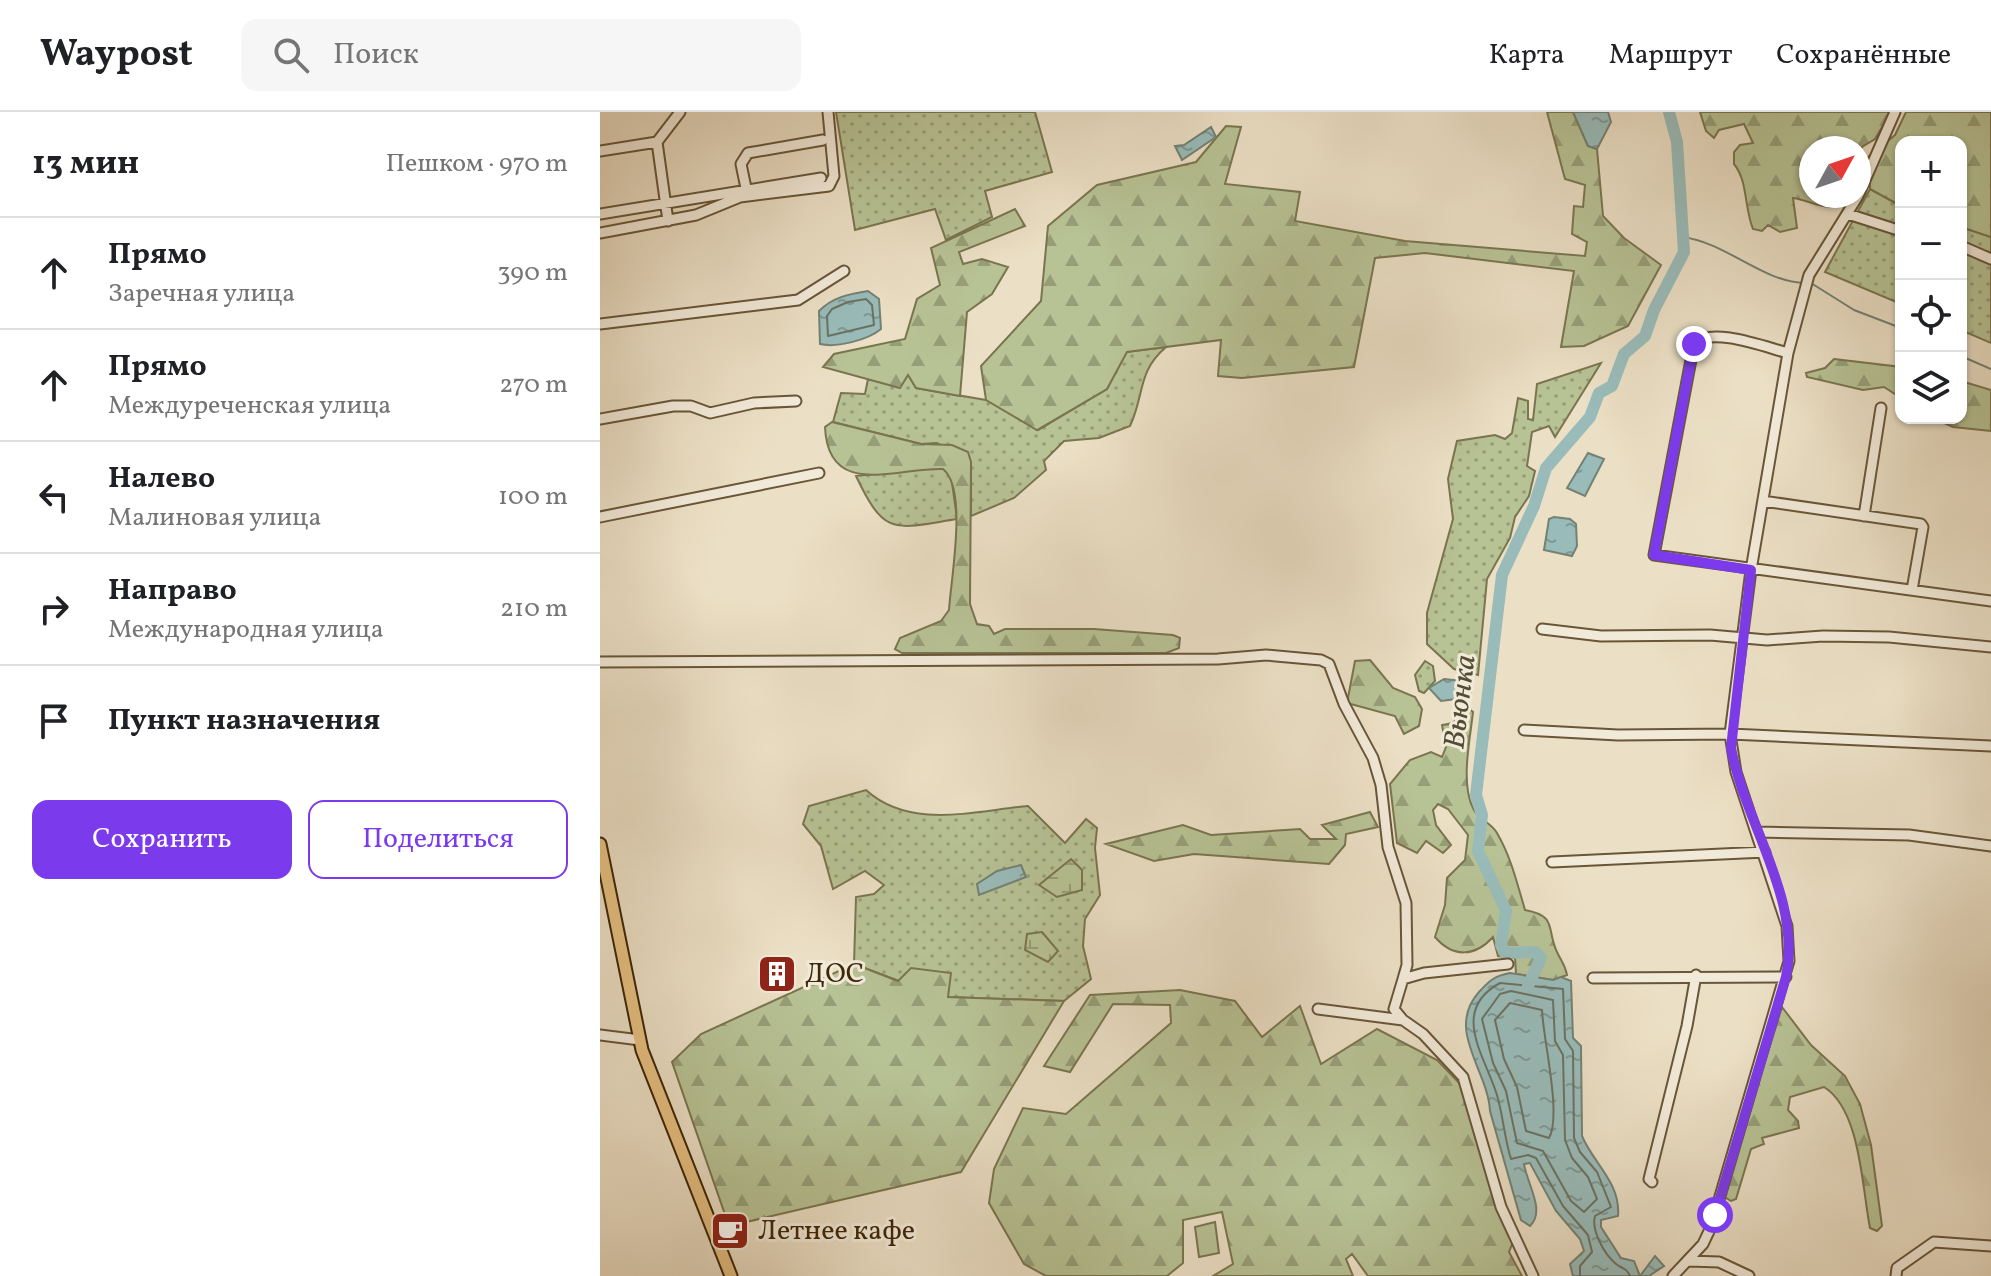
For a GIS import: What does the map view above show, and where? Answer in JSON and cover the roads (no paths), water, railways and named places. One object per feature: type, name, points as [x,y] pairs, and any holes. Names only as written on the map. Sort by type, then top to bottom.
[{"type":"main road","points":[[600,844],[640,1040],[731,1276]]},
{"type":"street","points":[[600,151],[657,142],[680,112]]},
{"type":"street","points":[[600,233],[696,215],[740,197],[829,186],[834,176],[828,112]]},
{"type":"street","points":[[1871,166],[1895,112]]},
{"type":"street","points":[[746,188],[741,164],[748,153],[823,140]]},
{"type":"street","points":[[657,142],[668,221]]},
{"type":"street","points":[[600,214],[821,178]]},
{"type":"street","points":[[1673,1276],[1689,1261],[1711,1227],[1789,961],[1787,926],[1736,772],[1730,734],[1751,570],[1788,353],[1809,275],[1825,244],[1851,208]]},
{"type":"street","points":[[1848,214],[1895,229]]},
{"type":"street","points":[[1967,249],[1991,259]]},
{"type":"street","points":[[600,324],[798,300],[844,271]]},
{"type":"street","points":[[1788,353],[1716,336],[1700,338],[1694,344],[1654,555],[1991,601]]},
{"type":"street","points":[[600,419],[673,406],[691,406],[710,413],[754,403],[796,401]]},
{"type":"street","points":[[1864,516],[1881,408]]},
{"type":"street","points":[[600,517],[819,473]]},
{"type":"street","points":[[1763,501],[1923,527],[1912,590]]},
{"type":"street","points":[[1542,629],[1601,636],[1710,635],[1743,639],[1889,637],[1991,647]]},
{"type":"street","points":[[600,662],[1218,659],[1266,655],[1321,660],[1334,673],[1344,704],[1373,758],[1381,785],[1388,847],[1406,903],[1407,965],[1394,1009],[1403,1020],[1423,1034],[1463,1077],[1501,1207],[1533,1276]]},
{"type":"street","points":[[1524,730],[1618,735],[1730,734],[1991,746]]},
{"type":"street","points":[[1758,832],[1909,835],[1991,846]]},
{"type":"street","points":[[1552,862],[1765,852]]},
{"type":"street","points":[[1403,979],[1424,973],[1508,964]]},
{"type":"street","points":[[1593,978],[1696,975],[1786,977]]},
{"type":"street","points":[[1652,1182],[1649,1179],[1687,1026],[1696,975]]},
{"type":"street","points":[[1318,1009],[1403,1020]]},
{"type":"street","points":[[600,1035],[640,1040]]},
{"type":"street","points":[[1896,1276],[1897,1268],[1934,1242],[1991,1246]]},
{"type":"street","points":[[1689,1261],[1719,1262],[1749,1276]]},
{"type":"water","points":[[1573,112],[1608,112],[1611,122],[1597,149],[1588,146]]},
{"type":"water","points":[[1211,127],[1216,137],[1182,160],[1175,146],[1184,145]]},
{"type":"water","points":[[868,291],[879,299],[881,329],[852,342],[820,344],[819,311],[836,299]]},
{"type":"water","points":[[1588,453],[1604,459],[1585,496],[1567,488]]},
{"type":"water","points":[[1549,519],[1570,519],[1576,524],[1577,546],[1572,556],[1544,550]]},
{"type":"water","points":[[1444,679],[1472,682],[1471,692],[1464,698],[1441,701],[1429,688]]},
{"type":"water","points":[[1021,865],[1026,877],[979,895],[977,884],[997,871]]},
{"type":"water","points":[[1510,973],[1553,980],[1561,977],[1571,981],[1573,1038],[1581,1046],[1582,1136],[1611,1183],[1618,1204],[1618,1216],[1601,1220],[1601,1227],[1621,1258],[1634,1261],[1640,1276],[1573,1276],[1570,1264],[1584,1251],[1580,1239],[1556,1211],[1530,1163],[1524,1164],[1536,1213],[1530,1226],[1521,1220],[1488,1096],[1467,1036],[1466,1021],[1470,1006],[1479,992],[1492,980]]},
{"type":"water","points":[[1655,1256],[1664,1266],[1649,1276],[1640,1276]]},
{"type":"waterway","name":"Вьюнка","points":[[1528,986],[1541,958],[1535,952],[1505,953],[1501,945],[1506,911],[1478,851],[1482,815],[1476,795],[1502,575],[1534,506],[1546,468],[1590,417],[1599,393],[1612,386],[1624,354],[1645,336],[1654,310],[1684,252],[1677,142],[1669,112]]},
{"type":"waterway","points":[[1682,237],[1714,246],[1774,276],[1805,283]]},
{"type":"waterway","points":[[1811,283],[1854,310],[1895,326]]},
{"type":"waterway","points":[[1967,359],[1991,369]]},
{"type":"place","name":"ДОС","points":[[777,974]]},
{"type":"place","name":"Летнее кафе","points":[[730,1231]]}]
